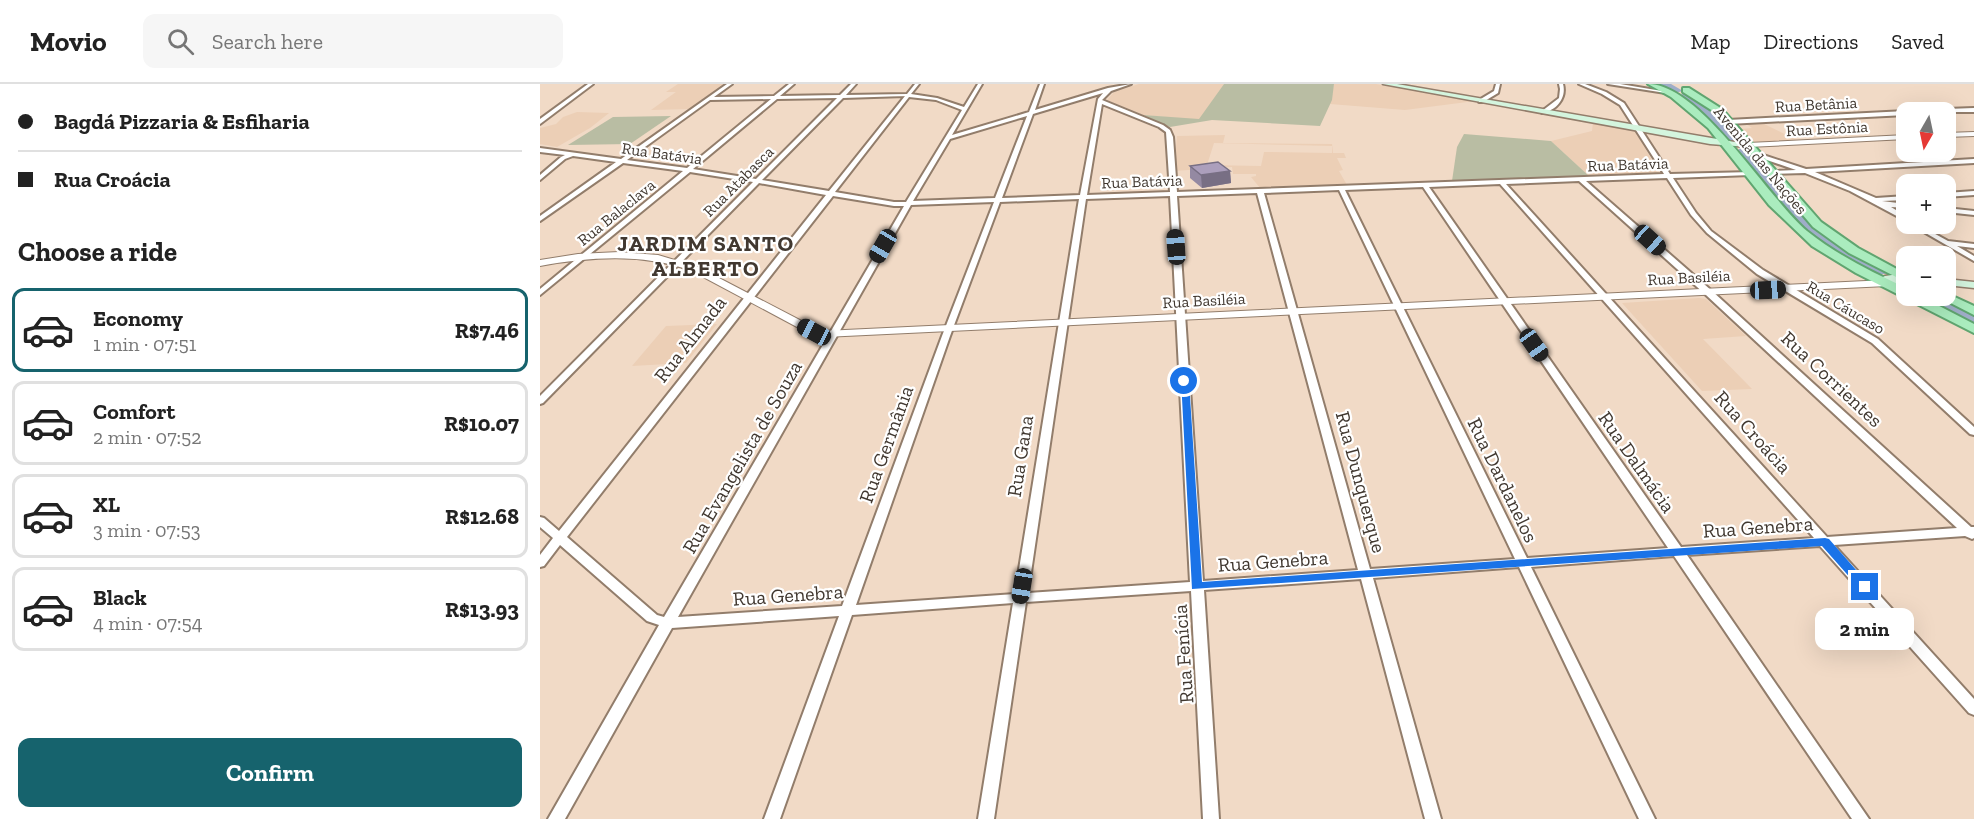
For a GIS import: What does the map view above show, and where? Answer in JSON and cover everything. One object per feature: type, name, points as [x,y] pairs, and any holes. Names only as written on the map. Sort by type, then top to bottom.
[{"type":"main road","points":[[1386,84],[1752,150]]},
{"type":"main road","name":"Avenida das Nações","points":[[1652,84],[1672,88],[1694,88],[1719,111],[1822,228],[1896,278]]},
{"type":"main road","name":"Avenida das Nações","points":[[1672,88],[1694,108],[1798,229],[1834,255],[1896,279]]},
{"type":"main road","points":[[1956,283],[1974,285]]},
{"type":"main road","points":[[1956,302],[1974,311]]},
{"type":"main road","points":[[1931,306],[1974,328]]},
{"type":"street","points":[[540,122],[591,84]]},
{"type":"street","points":[[540,219],[730,84]]},
{"type":"street","name":"Rua Balaclava","points":[[540,293],[792,84]]},
{"type":"street","name":"Rua Atabasca","points":[[540,400],[854,84]]},
{"type":"street","name":"Rua Almada","points":[[540,563],[917,84]]},
{"type":"street","name":"Rua Evangelista de Souza","points":[[556,819],[908,203],[980,84]]},
{"type":"street","name":"Rua Germânia","points":[[772,819],[949,329],[1042,84]]},
{"type":"street","points":[[947,138],[1031,113],[1097,98],[1110,89],[1129,84]]},
{"type":"street","points":[[1481,101],[1496,92],[1498,84]]},
{"type":"street","points":[[1544,112],[1561,100],[1563,92],[1561,84]]},
{"type":"street","name":"Rua Cáucaso","points":[[1584,84],[1622,104],[1702,226],[1748,264],[1863,332],[1895,358],[1974,432]]},
{"type":"street","points":[[1610,84],[1672,88]]},
{"type":"street","points":[[1097,98],[1110,89]]},
{"type":"street","points":[[709,99],[909,95],[937,99],[965,110]]},
{"type":"street","name":"Rua Fenícia","points":[[1097,98],[1168,131],[1211,819]]},
{"type":"street","name":"Rua Gana","points":[[986,819],[1097,98]]},
{"type":"street","points":[[1956,111],[1974,110]]},
{"type":"street","name":"Rua Betânia","points":[[1728,122],[1896,114]]},
{"type":"street","points":[[1956,135],[1974,134]]},
{"type":"street","name":"Rua Estônia","points":[[1752,150],[1896,138]]},
{"type":"street","name":"Rua Batávia","points":[[540,150],[689,170],[882,203],[1750,174]]},
{"type":"street","points":[[1752,150],[1810,171],[1874,200],[1896,213]]},
{"type":"street","points":[[540,178],[563,158],[575,154]]},
{"type":"street","points":[[1772,173],[1974,161]]},
{"type":"street","name":"Rua Corrientes","points":[[1581,180],[1709,293],[1972,533]]},
{"type":"street","name":"Rua Croácia","points":[[1502,183],[1974,709]]},
{"type":"street","name":"Rua Dalmácia","points":[[1425,185],[1861,819]]},
{"type":"street","name":"Rua Dardanelos","points":[[1341,188],[1647,819]]},
{"type":"street","name":"Rua Dunquerque","points":[[1260,191],[1433,819]]},
{"type":"street","points":[[1956,195],[1974,194]]},
{"type":"street","points":[[1874,200],[1896,199]]},
{"type":"street","points":[[1882,204],[1896,205]]},
{"type":"street","points":[[1956,211],[1974,213]]},
{"type":"street","points":[[1929,234],[1974,259]]},
{"type":"street","points":[[1942,242],[1974,246]]},
{"type":"street","name":"Rua Basiléia","points":[[540,263],[583,257],[636,257],[676,261],[814,332],[833,334],[1709,293],[1896,281]]},
{"type":"street","points":[[540,521],[652,618],[668,623]]},
{"type":"street","name":"Rua Genebra","points":[[668,623],[1972,533]]},
{"type":"shaded area","points":[[678,84],[725,84],[690,109],[651,110],[676,92],[666,92]]},
{"type":"shaded area","points":[[1139,84],[1224,84],[1199,120],[1143,115],[1107,100],[1114,92]]},
{"type":"shaded area","points":[[1334,84],[1376,84],[1475,101],[1405,110],[1330,104]]},
{"type":"shaded area","points":[[577,112],[609,113],[590,128],[557,147],[540,144],[540,128],[556,124],[563,117]]},
{"type":"shaded area","points":[[1593,122],[1635,131],[1659,172],[1589,176],[1551,141],[1592,131]]},
{"type":"shaded area","points":[[1745,123],[1762,123],[1799,141],[1755,143],[1741,129],[1752,128]]},
{"type":"shaded area","points":[[1225,135],[1223,143],[1332,144],[1333,153],[1344,153],[1346,158],[1337,158],[1343,170],[1339,171],[1347,185],[1260,188],[1251,177],[1256,174],[1233,174],[1232,167],[1174,171],[1177,136]],"holes":[[[1214,143],[1332,146],[1332,153],[1264,152],[1261,166],[1207,165]]]},
{"type":"shaded area","points":[[1706,299],[1746,336],[1703,339],[1752,389],[1702,391],[1622,303]]},
{"type":"shaded area","points":[[717,324],[686,363],[632,366],[666,326]]},
{"type":"green space","points":[[1224,84],[1334,84],[1332,100],[1320,126],[1212,120],[1170,127],[1143,115],[1199,119]]},
{"type":"green space","points":[[671,116],[630,144],[568,145],[613,117]]},
{"type":"green space","points":[[1464,134],[1551,141],[1589,176],[1452,181],[1457,147]]},
{"type":"building","points":[[1218,162],[1230,171],[1201,175],[1190,166]]},
{"type":"waterway","points":[[1663,84],[1678,91]]},
{"type":"waterway","points":[[1686,95],[1706,109],[1731,139]]},
{"type":"waterway","points":[[1743,152],[1805,224],[1843,251],[1879,271]]},
{"type":"waterway","points":[[1946,306],[1974,320]]},
{"type":"district","name":"JARDIM SANTO ALBERTO","points":[[706,256]]},
{"type":"route","points":[[1184,381],[1196,586],[1825,542],[1865,587]]}]
